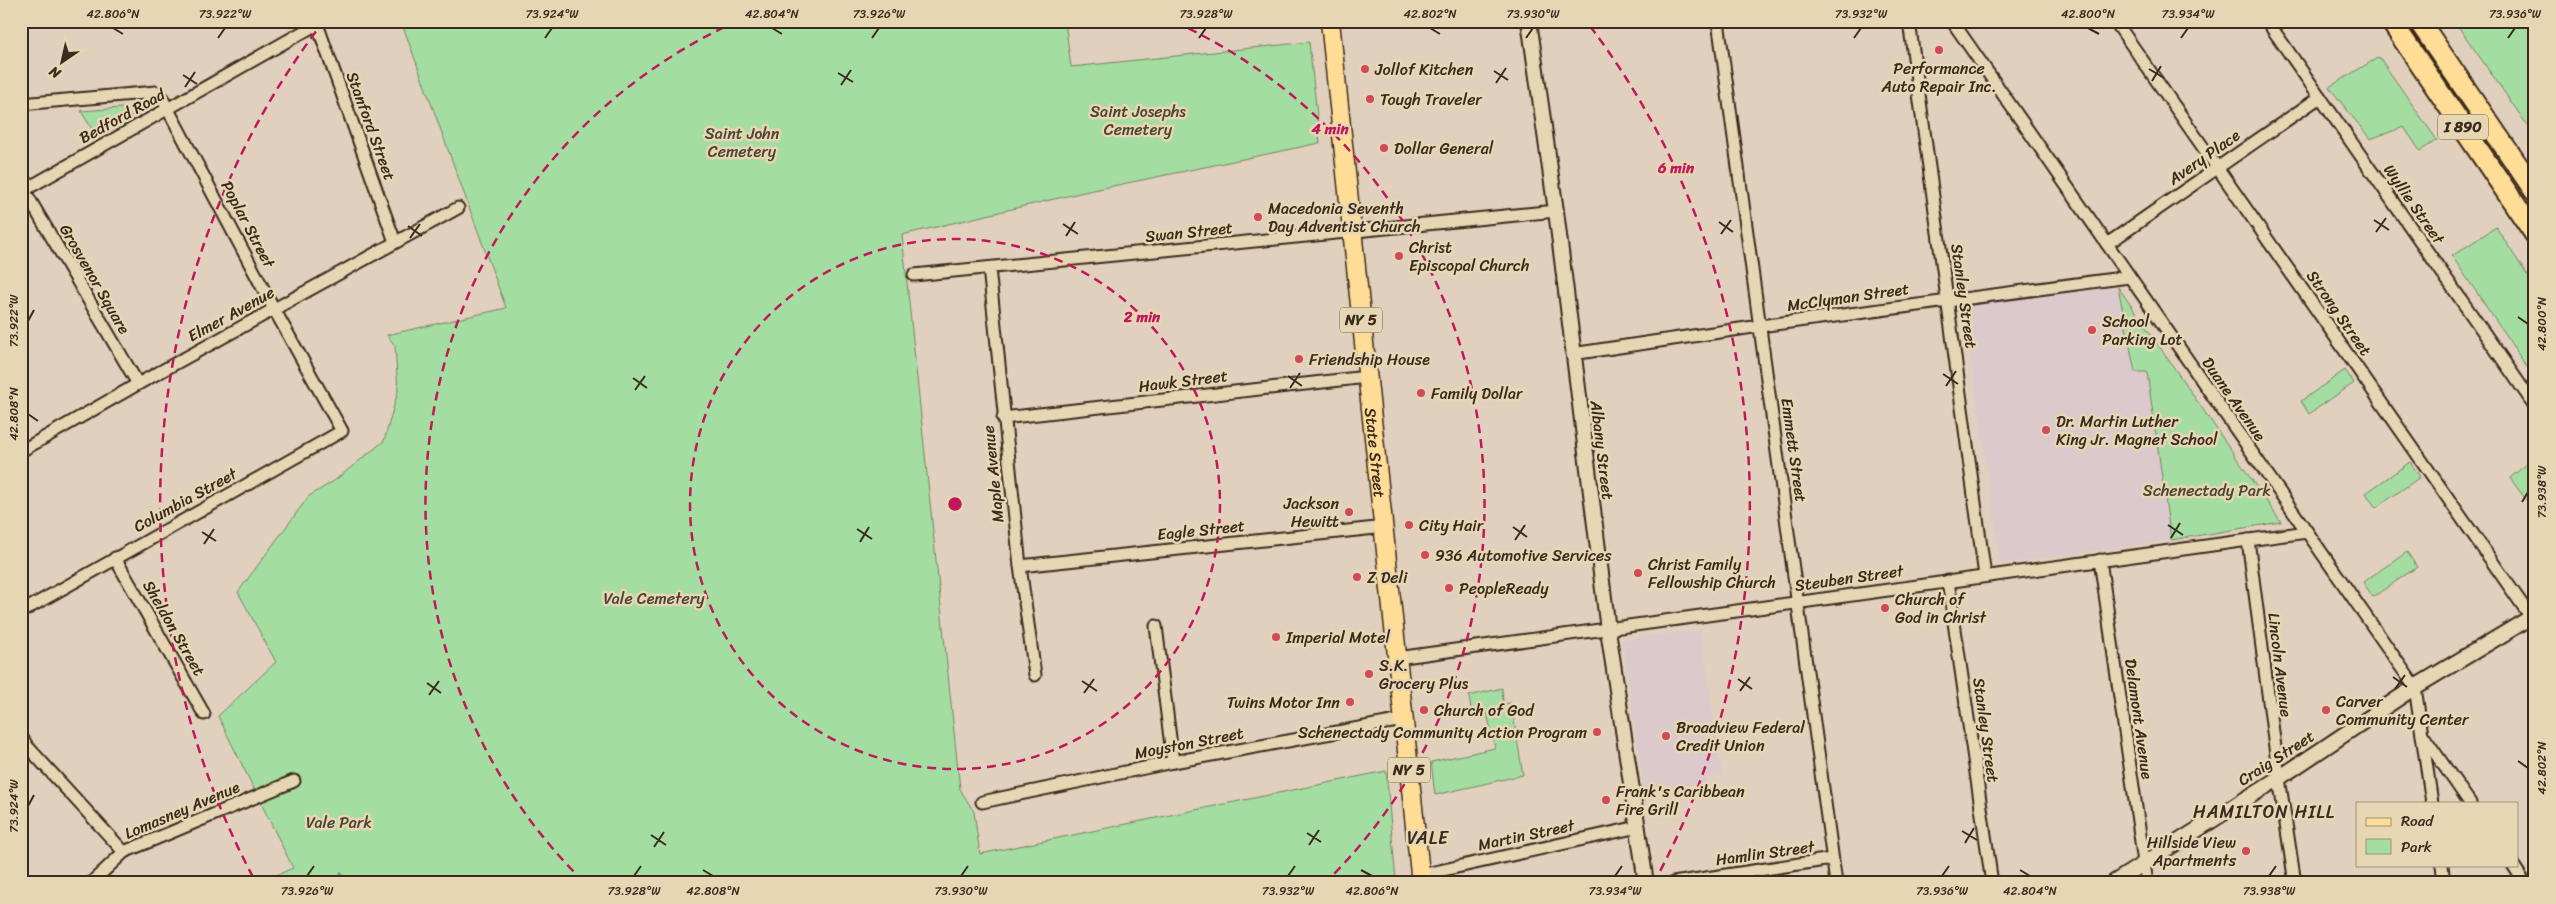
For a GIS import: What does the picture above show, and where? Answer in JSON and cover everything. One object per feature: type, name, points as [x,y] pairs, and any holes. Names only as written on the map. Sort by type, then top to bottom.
[{"type":"highway","name":"I 890","points":[[2391,21],[2535,234]]},
{"type":"highway","name":"I 890","points":[[2419,21],[2535,191]]},
{"type":"highway","points":[[2436,21],[2462,65],[2505,148]]},
{"type":"main road","name":"State Street","points":[[1330,21],[1421,879]]},
{"type":"street","name":"Albany Street","points":[[1529,21],[1556,211],[1572,354],[1608,630],[1646,883]]},
{"type":"street","name":"Emmett Street","points":[[1718,21],[1836,883]]},
{"type":"street","name":"Stanley Street","points":[[1909,21],[1949,300],[1985,576]]},
{"type":"street","name":"Duane Avenue","points":[[1952,21],[2415,686],[2421,732],[2469,802]]},
{"type":"street","name":"Strong Street","points":[[2116,21],[2533,618]]},
{"type":"street","name":"Wyllie Street","points":[[2267,21],[2535,406]]},
{"type":"street","name":"Bedford Road","points":[[22,191],[317,23]]},
{"type":"street","name":"Stanford Street","points":[[317,23],[396,242]]},
{"type":"street","points":[[21,104],[156,92],[169,108]]},
{"type":"street","name":"Avery Place","points":[[2107,244],[2320,97]]},
{"type":"street","name":"Poplar Street","points":[[169,108],[274,309],[329,408]]},
{"type":"street","name":"Grosvenor Square","points":[[22,191],[138,384]]},
{"type":"street","name":"Elmer Avenue","points":[[21,451],[138,384],[458,208]]},
{"type":"street","name":"Swan Street","points":[[914,275],[1556,211]]},
{"type":"street","name":"Maple Avenue","points":[[989,268],[1003,418],[1035,675]]},
{"type":"street","name":"McClyman Street","points":[[1572,354],[1760,326],[2129,277]]},
{"type":"street","name":"Hawk Street","points":[[1003,418],[1367,376]]},
{"type":"street","name":"Columbia Street","points":[[21,612],[342,431],[329,408]]},
{"type":"street","name":"Eagle Street","points":[[1020,566],[1384,527]]},
{"type":"street","name":"Steuben Street","points":[[1397,658],[1608,630],[1623,625],[2307,532]]},
{"type":"street","name":"Lincoln Avenue","points":[[2248,540],[2279,778],[2295,883]]},
{"type":"street","name":"Sheldon Street","points":[[115,558],[204,714]]},
{"type":"street","name":"Delamont Avenue","points":[[2100,560],[2146,883]]},
{"type":"street","name":"Stanley Street","points":[[1948,581],[1992,883]]},
{"type":"street","name":"Craig Street","points":[[2113,883],[2279,778],[2415,686],[2533,618]]},
{"type":"street","points":[[1156,626],[1173,762]]},
{"type":"street","name":"Moyston Street","points":[[982,802],[1173,762],[1403,720]]},
{"type":"street","points":[[2421,732],[2432,802]]},
{"type":"street","points":[[21,736],[27,746],[124,852]]},
{"type":"street","name":"Lomasney Avenue","points":[[91,883],[124,852],[294,781]]},
{"type":"street","name":"Martin Street","points":[[1421,879],[1638,827]]},
{"type":"street","name":"Hamlin Street","points":[[1673,883],[1832,860]]},
{"type":"street","points":[[2442,866],[2444,883]]},
{"type":"street","points":[[2514,866],[2525,883]]},
{"type":"shaded area","points":[[2118,287],[2135,372],[2147,372],[2171,540],[2001,564],[1963,306]]},
{"type":"shaded area","points":[[1701,629],[1722,774],[1707,776],[1708,783],[1644,792],[1622,640]]},
{"type":"green space","name":"Vale Cemetery","points":[[401,21],[1065,21],[1071,67],[1309,42],[1320,143],[1084,192],[902,235],[960,789],[974,812],[980,854],[1386,771],[1396,881],[1386,883],[258,883],[293,868],[218,716],[276,662],[238,592],[309,496],[334,481],[384,441],[398,391],[395,346],[387,335],[506,308]]},
{"type":"green space","points":[[2456,21],[2535,21],[2535,136],[2460,29]]},
{"type":"green space","points":[[2379,57],[2437,140],[2420,151],[2404,127],[2370,139],[2329,87]]},
{"type":"green space","points":[[147,106],[97,137],[81,111]]},
{"type":"green space","points":[[2496,227],[2535,287],[2535,379],[2452,256]]},
{"type":"green space","name":"Schenectady Park","points":[[2118,287],[2281,522],[2171,540],[2147,372],[2135,372]]},
{"type":"green space","points":[[2345,370],[2354,383],[2309,414],[2301,401]]},
{"type":"green space","points":[[2535,457],[2535,512],[2510,478]]},
{"type":"green space","points":[[2410,462],[2420,477],[2376,508],[2366,493]]},
{"type":"green space","points":[[2407,552],[2417,567],[2373,597],[2363,582]]},
{"type":"green space","points":[[1502,688],[1503,704],[1511,703],[1523,775],[1435,795],[1431,762],[1495,748],[1487,713],[1472,717],[1469,696]]},
{"type":"waterway","points":[[341,873],[345,883]]},
{"type":"place","name":"Performance Auto Repair Inc.","points":[[1939,50]]},
{"type":"place","name":"Jollof Kitchen","points":[[1365,69]]},
{"type":"place","name":"Tough Traveler","points":[[1370,99]]},
{"type":"place","name":"Dollar General","points":[[1384,148]]},
{"type":"place","name":"Macedonia Seventh Day Adventist Church","points":[[1258,217]]},
{"type":"place","name":"Christ Episcopal Church","points":[[1399,256]]},
{"type":"place","name":"School Parking Lot","points":[[2092,330]]},
{"type":"place","name":"Friendship House","points":[[1299,359]]},
{"type":"place","name":"Family Dollar","points":[[1421,393]]},
{"type":"place","name":"Dr. Martin Luther King Jr. Magnet School","points":[[2046,430]]},
{"type":"place","name":"Jackson Hewitt","points":[[1349,512]]},
{"type":"place","name":"City Hair","points":[[1409,525]]},
{"type":"place","name":"936 Automotive Services","points":[[1425,555]]},
{"type":"place","name":"Christ Family Fellowship Church","points":[[1638,573]]},
{"type":"place","name":"Z Deli","points":[[1357,577]]},
{"type":"place","name":"PeopleReady","points":[[1449,588]]},
{"type":"place","name":"Church of God in Christ","points":[[1885,608]]},
{"type":"place","name":"Imperial Motel","points":[[1276,637]]},
{"type":"place","name":"S.K. Grocery Plus","points":[[1369,674]]},
{"type":"place","name":"Twins Motor Inn","points":[[1350,702]]},
{"type":"place","name":"Church of God","points":[[1424,710]]},
{"type":"place","name":"Carver Community Center","points":[[2326,710]]},
{"type":"place","name":"Schenectady Community Action Program","points":[[1597,732]]},
{"type":"place","name":"Broadview Federal Credit Union","points":[[1666,736]]},
{"type":"place","name":"Frank's Caribbean Fire Grill","points":[[1606,800]]},
{"type":"place","name":"Hillside View Apartments","points":[[2246,851]]},
{"type":"district","name":"HAMILTON HILL","points":[[2264,812]]},
{"type":"district","name":"VALE","points":[[1428,838]]},
{"type":"park label","name":"Saint Josephs Cemetery","points":[[1138,120]]},
{"type":"park label","name":"Saint John Cemetery","points":[[742,142]]},
{"type":"park label","name":"Vale Park","points":[[339,822]]}]
